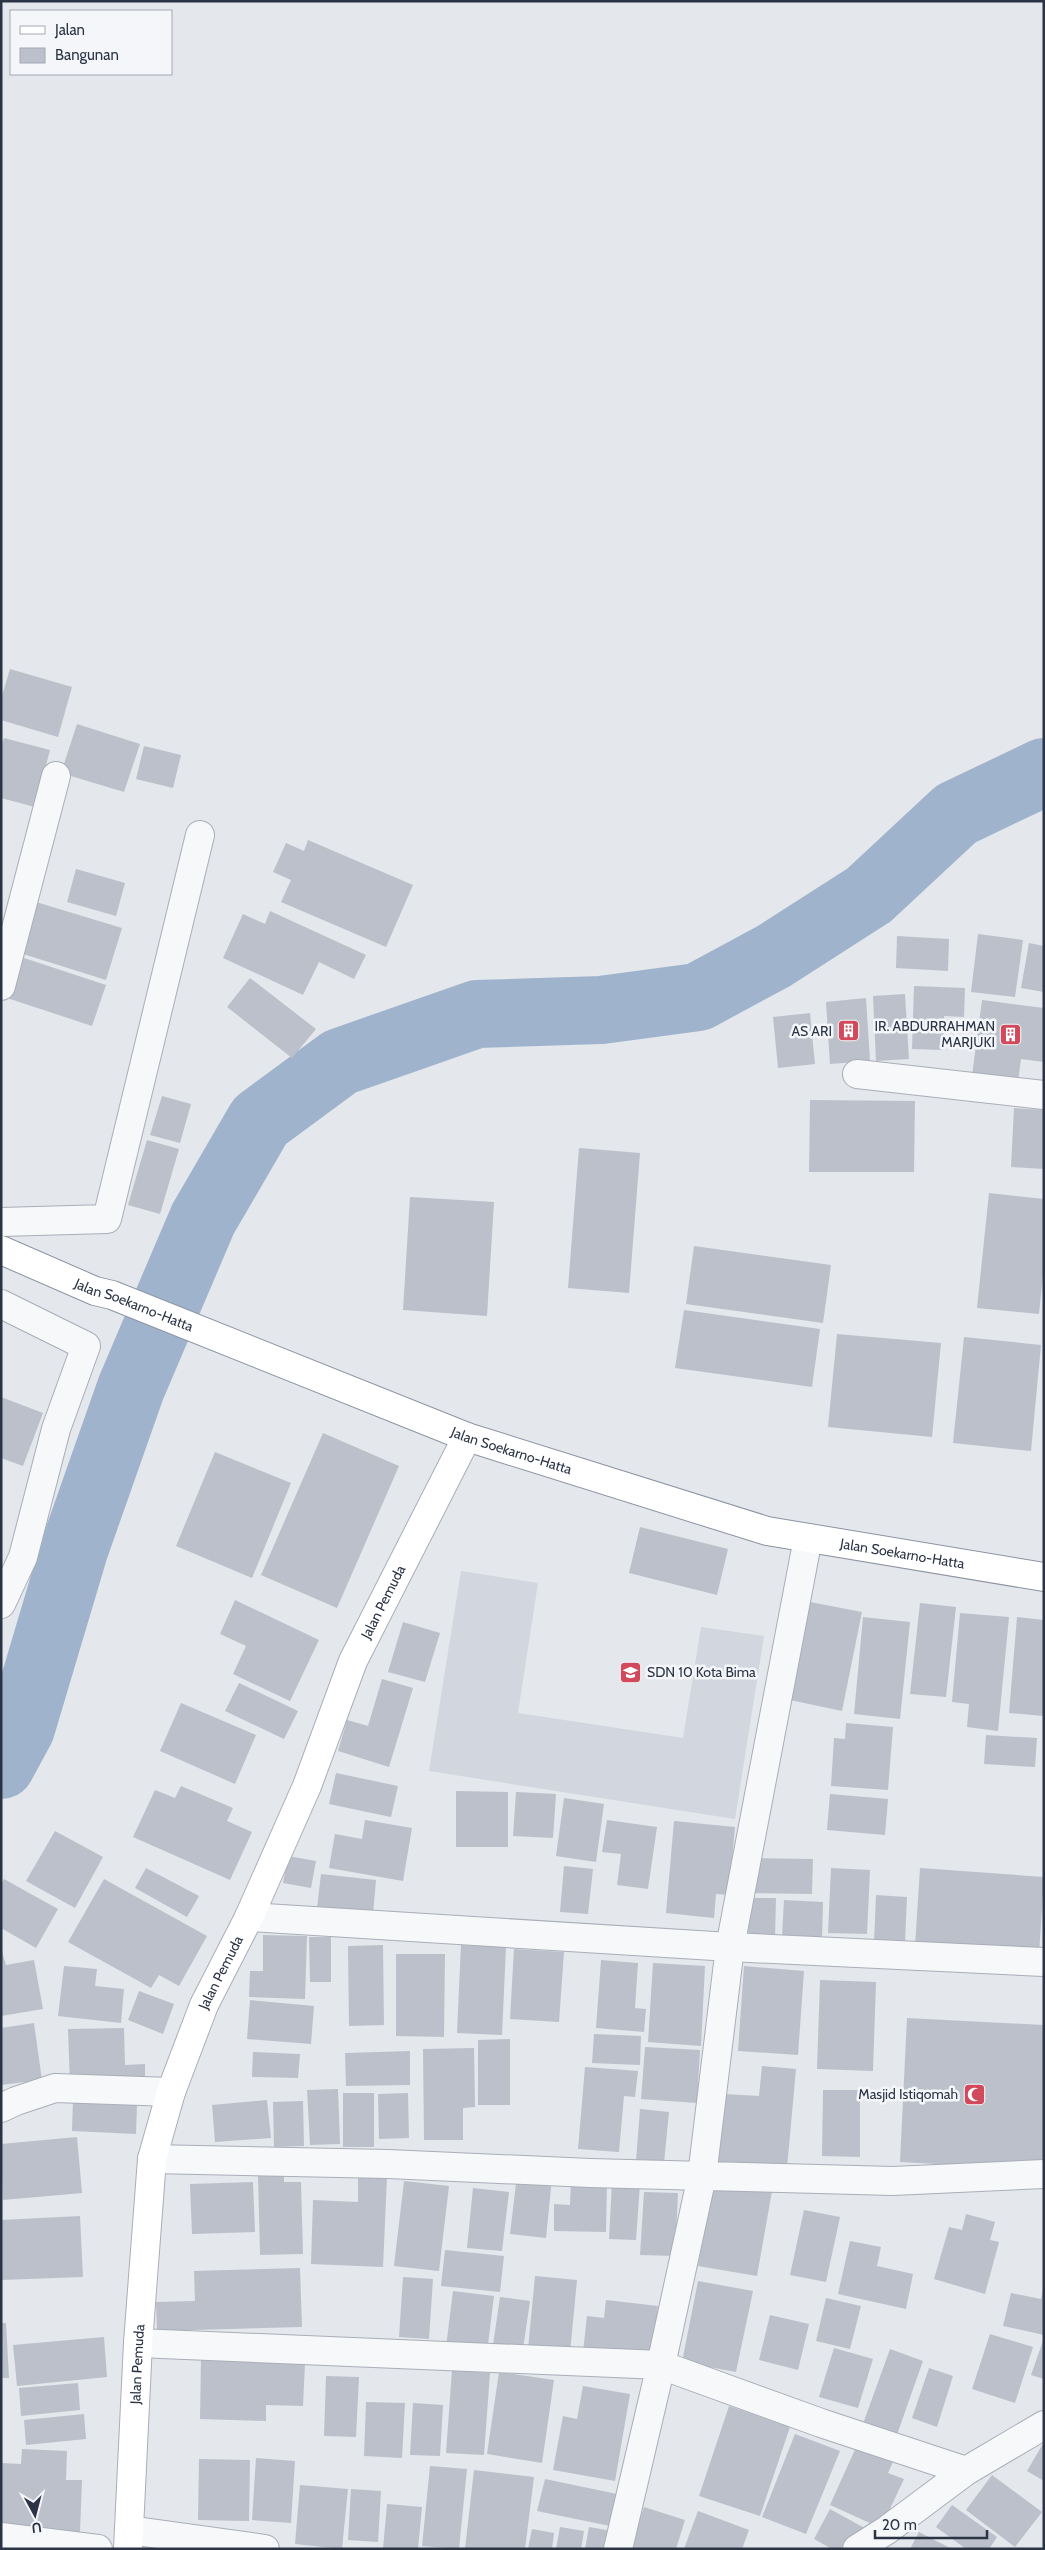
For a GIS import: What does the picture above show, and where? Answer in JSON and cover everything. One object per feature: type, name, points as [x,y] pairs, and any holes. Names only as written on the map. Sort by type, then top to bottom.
[{"type":"main road","name":"Jalan Soekarno-Hatta","points":[[1,1250],[95,1290],[214,1334],[467,1437],[767,1531],[1044,1576]]},
{"type":"main road","name":"Jalan Pemuda","points":[[129,2539],[138,2343],[152,2159],[171,2092],[204,2005],[249,1917],[307,1786],[353,1661],[467,1437]]},
{"type":"street","points":[[1,986],[56,776]]},
{"type":"street","points":[[1,1222],[107,1219],[200,835]]},
{"type":"street","points":[[857,1074],[1044,1095]]},
{"type":"street","points":[[1,1304],[86,1346],[56,1429],[23,1557],[1,1604]]},
{"type":"street","points":[[618,2549],[661,2365],[702,2176],[730,1947],[808,1538]]},
{"type":"street","points":[[249,1917],[730,1947],[1044,1962]]},
{"type":"street","points":[[1,2108],[16,2100],[55,2088],[171,2092]]},
{"type":"street","points":[[152,2159],[388,2164],[892,2181],[1044,2174]]},
{"type":"street","points":[[138,2343],[661,2365],[821,2423],[966,2471]]},
{"type":"street","points":[[857,2549],[887,2530],[966,2471],[1044,2425]]},
{"type":"street","points":[[1,2537],[98,2549]]},
{"type":"street","points":[[129,2539],[266,2549]]},
{"type":"shaded area","points":[[461,1571],[538,1583],[518,1713],[683,1738],[701,1627],[764,1636],[735,1819],[429,1771]]},
{"type":"building","points":[[10,669],[72,687],[58,737],[1,720],[1,699]]},
{"type":"building","points":[[77,724],[140,744],[124,792],[61,773]]},
{"type":"building","points":[[4,738],[50,750],[35,807],[1,798],[1,747]]},
{"type":"building","points":[[144,746],[181,755],[173,788],[136,779]]},
{"type":"building","points":[[308,840],[413,885],[386,947],[281,902],[291,880],[273,872],[286,843],[304,851]]},
{"type":"building","points":[[76,869],[125,883],[116,916],[67,902]]},
{"type":"building","points":[[36,902],[122,928],[106,980],[20,953]]},
{"type":"building","points":[[270,911],[366,955],[354,979],[319,962],[303,995],[223,958],[243,914],[265,924]]},
{"type":"building","points":[[978,934],[1023,940],[1015,997],[971,992]]},
{"type":"building","points":[[897,936],[949,939],[948,971],[896,968]]},
{"type":"building","points":[[1029,943],[1044,946],[1044,992],[1021,988]]},
{"type":"building","points":[[18,956],[106,985],[92,1026],[4,997]]},
{"type":"building","points":[[250,978],[316,1029],[292,1058],[227,1007]]},
{"type":"building","points":[[914,986],[965,988],[964,1017],[944,1016],[943,1050],[912,1049]]},
{"type":"building","points":[[905,994],[909,1059],[876,1061],[873,996]]},
{"type":"building","name":"AS ARI","points":[[866,998],[870,1061],[830,1064],[826,1002]]},
{"type":"building","name":"IR. ABDURRAHMAN MARJUKI","points":[[982,1000],[1044,1008],[1044,1062],[1021,1059],[1018,1082],[972,1076]]},
{"type":"building","points":[[810,1013],[815,1064],[778,1068],[773,1017]]},
{"type":"building","points":[[162,1096],[191,1104],[180,1143],[150,1135]]},
{"type":"building","points":[[810,1100],[915,1101],[914,1172],[809,1172]]},
{"type":"building","points":[[1014,1108],[1044,1110],[1044,1169],[1011,1167]]},
{"type":"building","points":[[147,1140],[179,1149],[160,1214],[128,1205]]},
{"type":"building","points":[[579,1148],[640,1153],[629,1293],[568,1288]]},
{"type":"building","points":[[989,1193],[1044,1199],[1044,1265],[1039,1314],[977,1308]]},
{"type":"building","points":[[410,1197],[494,1202],[487,1316],[403,1310]]},
{"type":"building","points":[[694,1246],[831,1265],[823,1323],[686,1304]]},
{"type":"building","points":[[684,1310],[820,1329],[812,1387],[675,1368]]},
{"type":"building","points":[[837,1334],[941,1343],[932,1437],[828,1427]]},
{"type":"building","points":[[964,1337],[1041,1345],[1031,1451],[953,1443]]},
{"type":"building","points":[[1,1397],[43,1413],[23,1466],[1,1458]]},
{"type":"building","points":[[323,1433],[399,1466],[337,1608],[261,1575]]},
{"type":"building","points":[[215,1452],[291,1483],[252,1578],[176,1546]]},
{"type":"building","points":[[640,1527],[728,1549],[717,1595],[629,1573]]},
{"type":"building","points":[[235,1600],[319,1640],[290,1701],[233,1674],[246,1646],[220,1634]]},
{"type":"building","points":[[810,1602],[862,1612],[842,1711],[790,1700]]},
{"type":"building","points":[[920,1603],[956,1607],[946,1697],[910,1694]]},
{"type":"building","points":[[960,1613],[1009,1617],[998,1731],[967,1727],[969,1704],[952,1702]]},
{"type":"building","points":[[863,1617],[910,1622],[900,1719],[854,1714]]},
{"type":"building","points":[[1017,1617],[1044,1620],[1044,1716],[1009,1713]]},
{"type":"building","points":[[403,1622],[440,1633],[425,1682],[388,1672]]},
{"type":"building","points":[[382,1679],[413,1688],[389,1767],[338,1751],[347,1720],[368,1726]]},
{"type":"building","points":[[239,1683],[298,1711],[284,1739],[225,1711]]},
{"type":"building","points":[[181,1703],[256,1735],[235,1784],[160,1751]]},
{"type":"building","points":[[846,1723],[893,1727],[888,1790],[831,1786],[834,1738],[845,1739]]},
{"type":"building","points":[[986,1735],[1037,1738],[1035,1767],[984,1764]]},
{"type":"building","points":[[336,1773],[398,1786],[391,1817],[329,1804]]},
{"type":"building","points":[[181,1786],[233,1808],[227,1821],[252,1832],[230,1880],[133,1837],[155,1790],[175,1798]]},
{"type":"building","points":[[456,1791],[508,1792],[508,1847],[456,1847]]},
{"type":"building","points":[[516,1792],[556,1794],[553,1838],[513,1836]]},
{"type":"building","points":[[830,1794],[888,1799],[885,1835],[827,1830]]},
{"type":"building","points":[[564,1798],[604,1804],[596,1862],[556,1856]]},
{"type":"building","points":[[365,1820],[412,1828],[403,1881],[329,1868],[335,1834],[362,1839]]},
{"type":"building","points":[[607,1820],[657,1827],[648,1889],[617,1885],[621,1854],[602,1852]]},
{"type":"building","points":[[674,1821],[735,1827],[729,1895],[716,1894],[714,1918],[666,1913]]},
{"type":"building","points":[[55,1831],[103,1857],[75,1908],[26,1881]]},
{"type":"building","points":[[288,1856],[316,1861],[311,1888],[283,1883]]},
{"type":"building","points":[[754,1858],[813,1859],[812,1894],[753,1893]]},
{"type":"building","points":[[564,1866],[593,1869],[588,1914],[560,1912]]},
{"type":"building","points":[[146,1868],[199,1896],[187,1917],[135,1888]]},
{"type":"building","points":[[831,1868],[870,1870],[867,1934],[828,1933]]},
{"type":"building","points":[[920,1868],[1044,1877],[1039,1955],[915,1946]]},
{"type":"building","points":[[321,1874],[376,1880],[373,1914],[317,1908]]},
{"type":"building","points":[[4,1879],[58,1909],[36,1948],[1,1928],[1,1885]]},
{"type":"building","points":[[104,1879],[207,1936],[179,1986],[159,1975],[151,1988],[68,1942]]},
{"type":"building","points":[[876,1895],[907,1897],[905,1943],[874,1942]]},
{"type":"building","points":[[749,1898],[776,1898],[775,1939],[748,1939]]},
{"type":"building","points":[[784,1900],[823,1902],[822,1938],[782,1937]]},
{"type":"building","points":[[263,1935],[307,1936],[305,1999],[249,1997],[250,1971],[263,1971]]},
{"type":"building","points":[[309,1937],[331,1937],[331,1982],[310,1982]]},
{"type":"building","points":[[383,1945],[384,2025],[349,2026],[348,1946]]},
{"type":"building","points":[[461,1945],[506,1947],[502,2035],[457,2033]]},
{"type":"building","points":[[1,1948],[6,1965],[34,1960],[43,2009],[1,2016]]},
{"type":"building","points":[[514,1949],[564,1952],[559,2022],[510,2019]]},
{"type":"building","points":[[396,1954],[445,1954],[444,2037],[396,2036]]},
{"type":"building","points":[[601,1960],[638,1963],[635,2008],[646,2009],[644,2032],[596,2028]]},
{"type":"building","points":[[653,1963],[705,1966],[701,2046],[648,2042]]},
{"type":"building","points":[[64,1966],[97,1969],[95,1986],[124,1989],[121,2023],[58,2016]]},
{"type":"building","points":[[744,1966],[804,1971],[798,2055],[738,2051]]},
{"type":"building","points":[[820,1980],[876,1982],[873,2071],[817,2069]]},
{"type":"building","points":[[139,1991],[174,2004],[163,2034],[128,2020]]},
{"type":"building","points":[[250,2000],[314,2006],[311,2044],[247,2039]]},
{"type":"building","name":"Masjid Istiqomah","points":[[907,2018],[1044,2025],[1044,2170],[900,2162]]},
{"type":"building","points":[[34,2023],[42,2080],[1,2085],[1,2028]]},
{"type":"building","points":[[124,2028],[125,2065],[145,2064],[145,2084],[70,2085],[68,2029]]},
{"type":"building","points":[[594,2034],[641,2036],[640,2065],[592,2063]]},
{"type":"building","points":[[510,2039],[510,2105],[478,2105],[478,2040]]},
{"type":"building","points":[[645,2047],[700,2050],[697,2103],[641,2099]]},
{"type":"building","points":[[474,2048],[475,2107],[463,2108],[463,2140],[424,2140],[423,2049]]},
{"type":"building","points":[[410,2051],[410,2085],[346,2086],[345,2053]]},
{"type":"building","points":[[253,2052],[300,2054],[298,2078],[252,2077]]},
{"type":"building","points":[[762,2066],[796,2069],[787,2168],[718,2162],[724,2094],[759,2096]]},
{"type":"building","points":[[585,2067],[638,2071],[635,2097],[624,2096],[619,2152],[578,2149]]},
{"type":"building","points":[[338,2089],[340,2144],[310,2145],[307,2090]]},
{"type":"building","points":[[823,2090],[860,2090],[860,2157],[822,2156]]},
{"type":"building","points":[[343,2093],[374,2093],[374,2147],[343,2147]]},
{"type":"building","points":[[408,2093],[409,2138],[379,2139],[378,2094]]},
{"type":"building","points":[[73,2100],[137,2104],[136,2134],[72,2131]]},
{"type":"building","points":[[267,2100],[271,2138],[215,2142],[212,2105]]},
{"type":"building","points":[[303,2101],[304,2146],[274,2147],[273,2102]]},
{"type":"building","points":[[640,2109],[669,2112],[664,2163],[636,2161]]},
{"type":"building","points":[[77,2137],[82,2193],[3,2200],[1,2144]]},
{"type":"building","points":[[258,2175],[284,2175],[284,2182],[301,2182],[303,2254],[260,2255]]},
{"type":"building","points":[[517,2175],[552,2178],[546,2238],[510,2234]]},
{"type":"building","points":[[358,2176],[387,2177],[383,2267],[311,2264],[313,2200],[358,2202]]},
{"type":"building","points":[[571,2180],[607,2181],[606,2232],[554,2231],[554,2204],[570,2205]]},
{"type":"building","points":[[404,2181],[449,2186],[439,2271],[394,2266]]},
{"type":"building","points":[[253,2182],[255,2232],[192,2234],[190,2184]]},
{"type":"building","points":[[612,2182],[640,2184],[636,2240],[609,2239]]},
{"type":"building","points":[[713,2182],[772,2191],[757,2276],[698,2266]]},
{"type":"building","points":[[473,2188],[509,2192],[502,2251],[467,2248]]},
{"type":"building","points":[[644,2192],[678,2193],[675,2256],[640,2255]]},
{"type":"building","points":[[804,2210],[840,2217],[826,2282],[790,2275]]},
{"type":"building","points":[[966,2214],[995,2222],[990,2240],[999,2242],[985,2294],[934,2279],[949,2227],[962,2230]]},
{"type":"building","points":[[80,2216],[83,2277],[1,2280],[1,2220]]},
{"type":"building","points":[[850,2241],[881,2247],[877,2266],[913,2274],[906,2309],[838,2294]]},
{"type":"building","points":[[445,2250],[504,2256],[500,2292],[441,2286]]},
{"type":"building","points":[[300,2268],[302,2327],[157,2331],[156,2302],[195,2301],[194,2271]]},
{"type":"building","points":[[535,2276],[577,2280],[570,2353],[528,2349]]},
{"type":"building","points":[[403,2277],[433,2279],[429,2339],[399,2337]]},
{"type":"building","points":[[698,2281],[753,2291],[736,2372],[682,2362]]},
{"type":"building","points":[[1043,2289],[1044,2335],[1003,2326],[1011,2293],[1041,2299]]},
{"type":"building","points":[[453,2291],[494,2296],[487,2352],[446,2347]]},
{"type":"building","points":[[500,2297],[530,2301],[523,2349],[493,2345]]},
{"type":"building","points":[[826,2298],[861,2306],[850,2349],[816,2341]]},
{"type":"building","points":[[606,2300],[658,2306],[652,2359],[583,2352],[587,2316],[604,2318]]},
{"type":"building","points":[[770,2315],[809,2324],[798,2370],[759,2360]]},
{"type":"building","points":[[1,2323],[6,2323],[9,2378],[1,2378]]},
{"type":"building","points":[[990,2334],[1033,2347],[1015,2403],[972,2389]]},
{"type":"building","points":[[104,2337],[107,2377],[17,2386],[13,2345]]},
{"type":"building","points":[[1044,2338],[1044,2379],[1031,2375]]},
{"type":"building","points":[[834,2348],[873,2359],[858,2408],[819,2397]]},
{"type":"building","points":[[890,2349],[923,2361],[894,2443],[860,2432]]},
{"type":"building","points":[[201,2360],[305,2363],[303,2406],[266,2405],[266,2421],[200,2419]]},
{"type":"building","points":[[929,2368],[953,2376],[937,2427],[912,2418]]},
{"type":"building","points":[[452,2370],[490,2373],[484,2455],[446,2453]]},
{"type":"building","points":[[499,2372],[554,2380],[542,2463],[487,2454]]},
{"type":"building","points":[[326,2376],[359,2377],[356,2437],[324,2436]]},
{"type":"building","points":[[78,2383],[80,2410],[21,2416],[19,2388]]},
{"type":"building","points":[[583,2386],[630,2394],[615,2481],[553,2470],[563,2416],[577,2419]]},
{"type":"building","points":[[366,2402],[405,2403],[402,2458],[364,2456]]},
{"type":"building","points":[[413,2403],[443,2405],[440,2456],[410,2455]]},
{"type":"building","points":[[729,2406],[790,2427],[760,2516],[699,2496]]},
{"type":"building","points":[[84,2414],[86,2439],[26,2445],[24,2420]]},
{"type":"building","points":[[795,2434],[840,2451],[806,2534],[762,2517]]},
{"type":"building","points":[[1044,2442],[1044,2481],[1027,2471]]},
{"type":"building","points":[[857,2445],[893,2462],[888,2473],[904,2479],[881,2528],[830,2505]]},
{"type":"building","points":[[22,2449],[67,2451],[66,2480],[82,2480],[80,2532],[1,2528],[1,2463],[21,2464]]},
{"type":"building","points":[[256,2458],[295,2461],[291,2523],[252,2520]]},
{"type":"building","points":[[199,2459],[250,2460],[249,2521],[198,2520]]},
{"type":"building","points":[[430,2466],[467,2469],[459,2549],[422,2546]]},
{"type":"building","points":[[474,2470],[534,2477],[525,2549],[465,2549]]},
{"type":"building","points":[[992,2475],[1042,2512],[1015,2547],[966,2510]]},
{"type":"building","points":[[545,2479],[617,2494],[610,2526],[537,2511]]},
{"type":"building","points":[[300,2485],[348,2489],[342,2549],[295,2544]]},
{"type":"building","points":[[351,2489],[381,2491],[378,2542],[348,2540]]},
{"type":"building","points":[[387,2504],[422,2507],[418,2549],[383,2549]]},
{"type":"building","points":[[952,2505],[997,2537],[989,2549],[966,2549],[936,2527]]},
{"type":"building","points":[[644,2507],[685,2520],[676,2549],[630,2549]]},
{"type":"building","points":[[830,2509],[870,2531],[850,2549],[832,2549],[814,2539]]},
{"type":"building","points":[[698,2511],[749,2530],[742,2549],[684,2549]]},
{"type":"building","points":[[560,2527],[584,2531],[581,2549],[556,2549]]},
{"type":"building","points":[[589,2527],[612,2531],[608,2549],[585,2549]]},
{"type":"building","points":[[532,2529],[554,2533],[552,2549],[528,2549]]},
{"type":"building","points":[[919,2532],[952,2549],[910,2549]]},
{"type":"waterway","points":[[1,1765],[21,1728],[74,1550],[131,1388],[203,1219],[260,1121],[340,1062],[477,1014],[601,1010],[698,997],[774,956],[869,895],[956,814],[1044,772]]},
{"type":"place","name":"AS ARI","points":[[848,1031]]},
{"type":"place","name":"IR. ABDURRAHMAN MARJUKI","points":[[1011,1034]]},
{"type":"place","name":"SDN 10 Kota Bima","points":[[631,1672]]},
{"type":"place","name":"Masjid Istiqomah","points":[[974,2094]]}]
